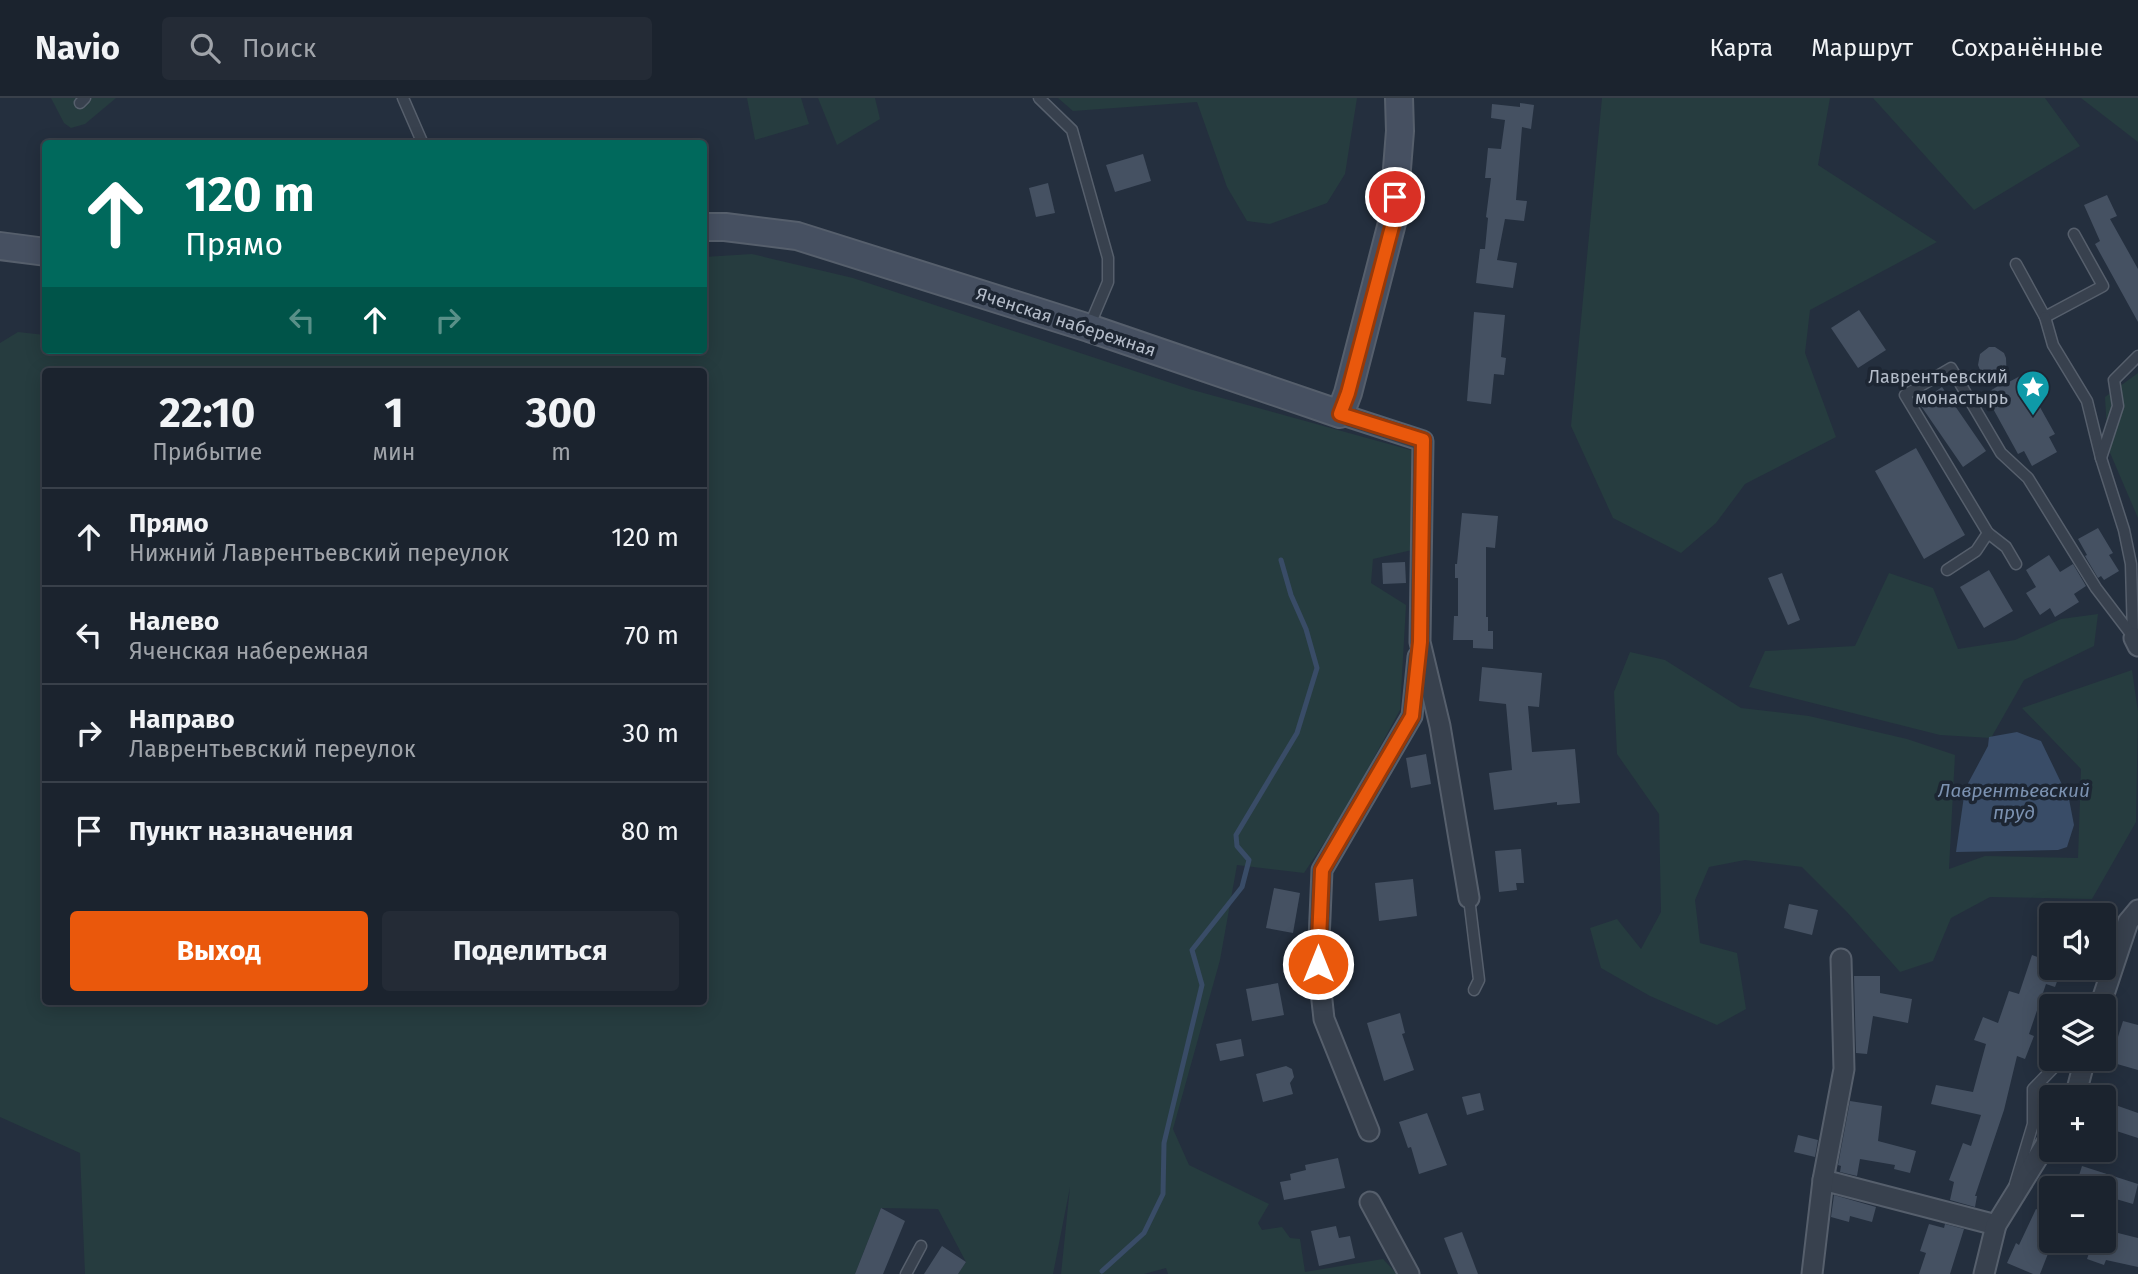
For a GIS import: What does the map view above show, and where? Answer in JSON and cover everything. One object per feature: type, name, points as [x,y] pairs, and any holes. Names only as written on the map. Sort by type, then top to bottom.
[{"type":"street","points":[[1340,414],[1348,393],[1394,219],[1400,131],[1399,98]]},
{"type":"street","name":"Яченская набережная","points":[[707,227],[797,236],[1089,328],[1423,440],[1420,642]]},
{"type":"street","points":[[0,246],[42,251]]},
{"type":"street","points":[[1420,642],[1440,726],[1469,898]]},
{"type":"street","points":[[1369,1131],[1324,1018],[1318,964],[1322,870],[1412,716],[1420,642]]},
{"type":"street","points":[[2104,994],[2129,922],[2138,910]]},
{"type":"street","points":[[1812,1274],[1824,1180],[1844,1069],[1841,959]]},
{"type":"street","points":[[1984,1274],[1996,1225],[2039,1156]]},
{"type":"street","points":[[1824,1180],[1996,1225]]},
{"type":"street","points":[[1370,1202],[1409,1274]]},
{"type":"lane","points":[[403,98],[421,140]]},
{"type":"lane","points":[[1039,98],[1072,130],[1108,258],[1108,282],[1089,328]]},
{"type":"lane","points":[[2045,317],[2103,285],[2074,234]]},
{"type":"lane","points":[[2016,264],[2045,317],[2053,345],[2087,401],[2101,458],[2124,530],[2131,564],[2136,642]]},
{"type":"lane","points":[[2101,458],[2118,406],[2114,380],[2138,356]]},
{"type":"lane","points":[[2016,564],[2006,547],[1988,533],[1905,395],[1951,368],[2001,453],[2028,478],[2096,588],[2136,642]]},
{"type":"lane","points":[[1947,570],[1976,551],[1988,533]]},
{"type":"lane","points":[[1469,898],[1479,980],[1474,990]]},
{"type":"lane","points":[[2015,1195],[2016,1176],[2033,1124],[2033,1089],[2050,1071]]},
{"type":"lane","points":[[906,1274],[921,1246]]},
{"type":"green space","points":[[51,98],[116,98],[85,124],[71,128],[64,123]]},
{"type":"green space","points":[[747,98],[801,98],[809,124],[755,140]]},
{"type":"green space","points":[[818,98],[875,98],[880,119],[837,145]]},
{"type":"green space","points":[[1058,98],[1357,98],[1345,174],[1327,203],[1270,224],[1247,221],[1227,187],[1197,102],[1073,111]]},
{"type":"green space","points":[[1602,98],[1830,98],[1818,165],[1937,242],[1810,310],[1805,353],[1836,437],[1745,484],[1716,523],[1681,553],[1613,518],[1571,426]]},
{"type":"green space","points":[[1873,98],[2045,98],[2080,146],[1974,210]]},
{"type":"green space","points":[[2081,98],[2138,98],[2138,142]]},
{"type":"green space","points":[[752,254],[853,278],[1189,389],[1414,451],[1412,550],[1373,559],[1371,583],[1406,605],[1400,710],[1342,816],[1304,873],[1237,865],[1220,960],[1173,1129],[1189,1165],[1269,1204],[1258,1223],[1262,1230],[1282,1227],[1290,1238],[1300,1239],[1305,1272],[1383,1259],[1397,1274],[1168,1274],[1166,1268],[1144,1274],[1061,1274],[1070,1187],[1053,1274],[958,1274],[966,1262],[938,1209],[881,1208],[855,1274],[85,1274],[80,1153],[0,1117],[0,343],[18,332],[42,335],[42,354],[707,354],[707,257]]},
{"type":"green space","points":[[2138,373],[2138,518],[2108,448],[2105,397]]},
{"type":"green space","points":[[1889,573],[1933,588],[1958,649],[2015,640],[2061,619],[2098,614],[2094,646],[2024,680],[1991,738],[1940,735],[1749,687],[1765,651],[1855,646]]},
{"type":"green space","points":[[1630,652],[1665,660],[1741,708],[1809,716],[1907,739],[1955,755],[1949,869],[1985,856],[2078,858],[2081,769],[2022,708],[2132,670],[2138,712],[2136,822],[2092,899],[1990,897],[1951,918],[1933,961],[1900,972],[1847,912],[1802,867],[1745,860],[1709,867],[1695,900],[1700,943],[1737,953],[1746,1009],[1717,1025],[1650,996],[1601,968],[1590,928],[1617,919],[1641,949],[1661,912],[1659,814],[1617,754],[1614,692]]},
{"type":"water","name":"Лаврентьевский пруд","points":[[2017,732],[2041,741],[2069,799],[2074,825],[2067,847],[2058,850],[1956,852],[1965,789],[1988,746],[1989,737]]},
{"type":"building","points":[[1520,103],[1534,105],[1531,129],[1522,127],[1516,200],[1527,201],[1524,221],[1505,219],[1497,260],[1517,263],[1513,288],[1476,283],[1480,249],[1485,249],[1488,218],[1491,178],[1485,178],[1488,148],[1501,149],[1505,120],[1491,118],[1492,104],[1520,107]]},
{"type":"building","points":[[1143,154],[1151,181],[1115,192],[1106,165]]},
{"type":"building","points":[[1048,183],[1055,213],[1036,217],[1029,188]]},
{"type":"building","points":[[2107,195],[2117,216],[2110,219],[2138,269],[2138,322],[2095,244],[2100,241],[2084,205]]},
{"type":"building","points":[[1859,310],[1886,350],[1858,368],[1831,328]]},
{"type":"building","points":[[1474,312],[1505,315],[1501,357],[1506,358],[1504,375],[1494,374],[1491,404],[1467,401]]},
{"type":"building","points":[[1989,347],[1995,347],[2004,353],[2007,383],[2022,375],[2055,434],[2049,437],[2057,452],[2032,466],[2024,451],[2018,454],[1985,394],[1998,386],[1978,365],[1980,354]]},
{"type":"building","points":[[1942,387],[1986,451],[1963,467],[1919,403]]},
{"type":"building","points":[[1916,448],[1965,535],[1924,559],[1875,471]]},
{"type":"building","points":[[1462,513],[1498,516],[1495,548],[1486,547],[1486,617],[1488,631],[1493,631],[1493,649],[1473,648],[1473,640],[1453,640],[1454,616],[1458,616],[1458,578],[1455,578],[1455,564]]},
{"type":"building","points":[[2098,528],[2113,553],[2109,555],[2119,571],[2104,580],[2101,576],[2098,578],[2078,539]]},
{"type":"building","points":[[2049,555],[2060,572],[2073,564],[2086,586],[2074,594],[2079,602],[2055,617],[2050,608],[2040,615],[2026,593],[2036,587],[2026,570]]},
{"type":"building","points":[[1405,562],[1406,583],[1383,584],[1382,563]]},
{"type":"building","points":[[1989,570],[2013,611],[1984,628],[1960,587]]},
{"type":"building","points":[[1782,573],[1800,620],[1788,625],[1768,578]]},
{"type":"building","points":[[1482,667],[1542,673],[1539,707],[1528,706],[1532,752],[1575,749],[1580,803],[1557,805],[1557,802],[1494,810],[1489,773],[1512,770],[1506,704],[1479,701]]},
{"type":"building","points":[[1426,754],[1431,784],[1411,788],[1406,758]]},
{"type":"building","points":[[1521,849],[1524,883],[1516,883],[1517,890],[1499,892],[1495,851]]},
{"type":"building","points":[[1413,879],[1417,916],[1379,921],[1375,883]]},
{"type":"building","points":[[1274,888],[1300,893],[1293,933],[1266,928]]},
{"type":"building","points":[[1789,904],[1818,910],[1812,935],[1784,928]]},
{"type":"building","points":[[2032,955],[2039,958],[2039,980],[2058,980],[2055,987],[2046,984],[2043,994],[2039,994],[2039,1005],[2029,1034],[2034,1036],[2025,1059],[2017,1056],[2004,1110],[1975,1196],[1975,1207],[1950,1200],[1954,1182],[1949,1180],[1963,1143],[1971,1146],[1981,1115],[1931,1104],[1936,1085],[1973,1092],[1986,1044],[1974,1040],[1983,1017],[1998,1023],[2009,991],[2019,994]]},
{"type":"building","points":[[1854,976],[1880,976],[1880,993],[1912,999],[1908,1023],[1873,1016],[1867,1054],[1856,1053]]},
{"type":"building","points":[[1278,983],[1284,1015],[1252,1021],[1246,989]]},
{"type":"building","points":[[1400,1013],[1405,1033],[1402,1034],[1414,1070],[1384,1081],[1367,1023]]},
{"type":"building","points":[[2123,1021],[2138,1025],[2138,1070],[2116,1064],[2116,1043]]},
{"type":"building","points":[[1241,1039],[1244,1056],[1220,1061],[1216,1044]]},
{"type":"building","points":[[1286,1066],[1292,1069],[1294,1077],[1290,1083],[1293,1094],[1263,1102],[1256,1074]]},
{"type":"building","points":[[1480,1093],[1484,1110],[1467,1115],[1462,1097]]},
{"type":"building","points":[[1850,1101],[1882,1106],[1878,1141],[1916,1151],[1910,1173],[1894,1169],[1895,1165],[1860,1159],[1857,1176],[1840,1172],[1841,1166],[1838,1165]]},
{"type":"building","points":[[2116,1105],[2138,1113],[2138,1138],[2116,1131]]},
{"type":"building","points":[[1427,1113],[1447,1165],[1419,1174],[1411,1147],[1408,1148],[1399,1122]]},
{"type":"building","points":[[1798,1135],[1818,1140],[1815,1157],[1794,1152]]},
{"type":"building","points":[[1338,1158],[1345,1188],[1284,1200],[1280,1182],[1291,1180],[1290,1174],[1306,1170],[1305,1165]]},
{"type":"building","points":[[2082,1166],[2113,1176],[2079,1176]]},
{"type":"building","points":[[2116,1177],[2138,1184],[2133,1204],[2116,1199]]},
{"type":"building","points":[[1834,1195],[1876,1207],[1872,1222],[1850,1216],[1849,1222],[1831,1217]]},
{"type":"building","points":[[881,1208],[905,1221],[883,1274],[855,1274]]},
{"type":"building","points":[[2036,1209],[2039,1210],[2039,1253],[2048,1253],[2040,1274],[2033,1274],[2007,1263],[2016,1243],[2019,1245]]},
{"type":"building","points":[[1929,1224],[1944,1228],[1945,1224],[1964,1229],[1950,1274],[1919,1274],[1926,1253],[1920,1251]]},
{"type":"building","points":[[1336,1226],[1339,1238],[1350,1236],[1355,1258],[1319,1266],[1311,1231]]},
{"type":"building","points":[[1462,1232],[1478,1274],[1458,1274],[1444,1238]]},
{"type":"building","points":[[2118,1233],[2138,1238],[2138,1267],[2106,1260],[2104,1265],[2087,1259],[2089,1253],[2116,1253]]},
{"type":"building","points":[[942,1246],[966,1262],[958,1274],[924,1274]]},
{"type":"waterway","points":[[1102,1271],[1144,1233],[1163,1194],[1164,1143],[1202,985],[1192,950],[1242,887],[1249,860],[1237,846],[1236,835],[1297,733],[1317,668],[1281,560]]},
{"type":"place","name":"Лаврентьевский монастырь","points":[[2033,417]]},
{"type":"route","points":[[1318,964],[1322,870],[1412,716],[1420,642],[1423,440],[1340,414],[1348,393],[1394,219],[1395,197]]}]
